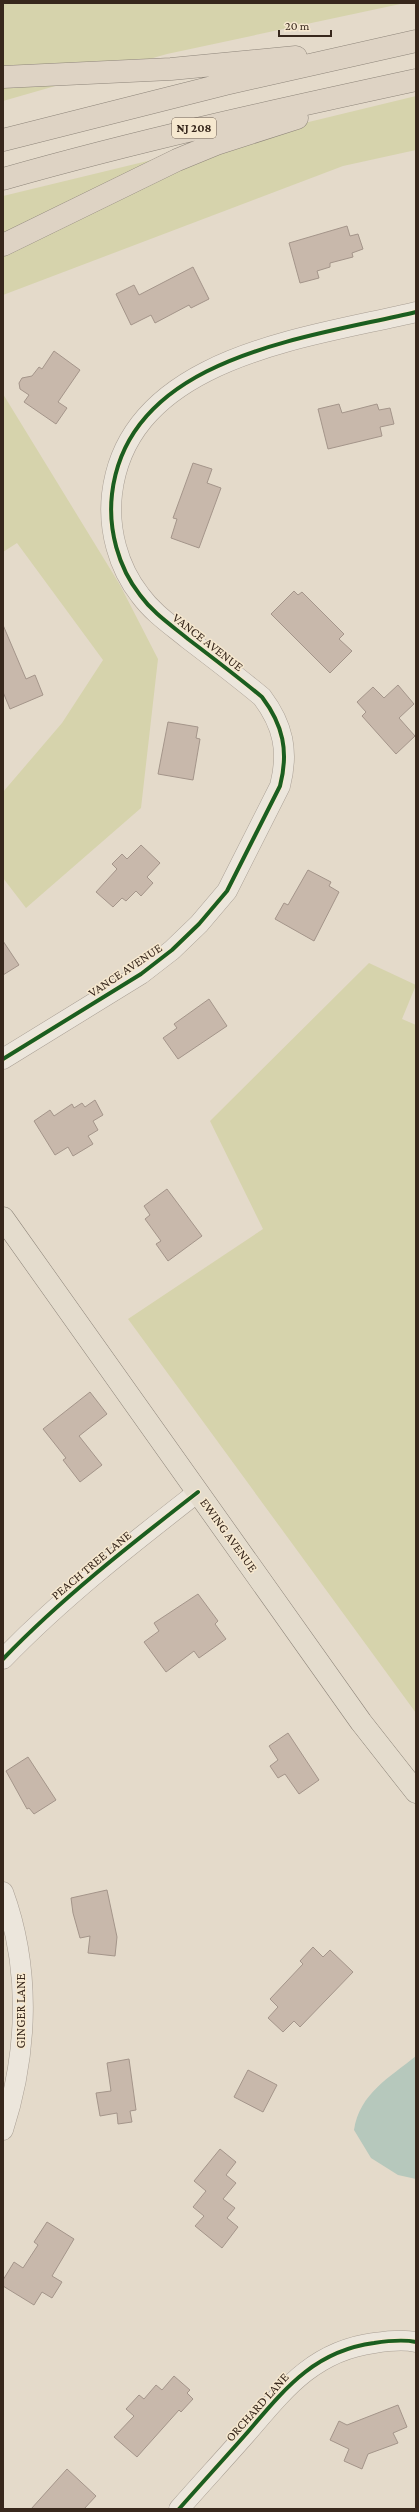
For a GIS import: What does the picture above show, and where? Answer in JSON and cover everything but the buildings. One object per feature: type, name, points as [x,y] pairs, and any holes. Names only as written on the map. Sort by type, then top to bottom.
[{"type":"highway","points":[[3,140],[128,107],[358,53],[416,41]]},
{"type":"highway","points":[[3,77],[171,69],[257,59],[358,53]]},
{"type":"highway","name":"NJ 208","points":[[3,179],[142,140],[416,80]]},
{"type":"highway","points":[[3,245],[177,160],[216,144],[387,86]]},
{"type":"main road","name":"EWING AVENUE","points":[[3,1218],[361,1722],[416,1792]]},
{"type":"street","name":"VANCE AVENUE","points":[[3,1059],[141,974],[172,950],[199,924],[227,891],[280,786],[284,768],[285,749],[281,730],[274,714],[262,697],[158,615],[140,595],[128,576],[117,551],[112,527],[111,504],[114,480],[121,456],[133,432],[147,414],[165,397],[192,380],[230,361],[265,348],[416,312]]},
{"type":"street","name":"PEACH TREE LANE","points":[[3,1659],[49,1613],[98,1570],[198,1492]]},
{"type":"street","name":"GINGER LANE","points":[[3,1892],[18,1945],[22,1983],[23,2027],[19,2065],[12,2103],[3,2130]]},
{"type":"street","name":"ORCHARD LANE","points":[[179,2509],[285,2389],[313,2365],[336,2353],[361,2344],[386,2341],[416,2342]]},
{"type":"shaded area","points":[[3,3],[405,3],[167,54],[3,101]]},
{"type":"shaded area","points":[[416,96],[416,150],[343,166],[3,295],[3,196]]},
{"type":"shaded area","points":[[3,394],[120,585],[158,659],[141,808],[26,908],[3,878],[3,792],[62,723],[103,660],[17,543],[3,552]]},
{"type":"shaded area","points":[[369,963],[416,985],[402,1019],[416,1025],[416,1713],[128,1319],[263,1229],[210,1121]]},
{"type":"shaded area","points":[[416,2056],[416,2179],[398,2175],[371,2158],[354,2130],[357,2117],[369,2096],[386,2079]]},
{"type":"cycle path","points":[[3,1059],[141,974],[172,950],[199,924],[227,891],[280,786],[283,773],[284,750],[279,728],[269,707],[262,697],[156,613],[132,584],[120,560],[113,534],[111,507],[112,494],[125,448],[151,411],[187,383],[230,361],[277,345],[325,332],[416,312]]},
{"type":"cycle path","points":[[3,1659],[73,1593],[198,1492]]},
{"type":"cycle path","points":[[179,2509],[287,2388],[316,2364],[353,2347],[389,2341],[416,2342]]}]
